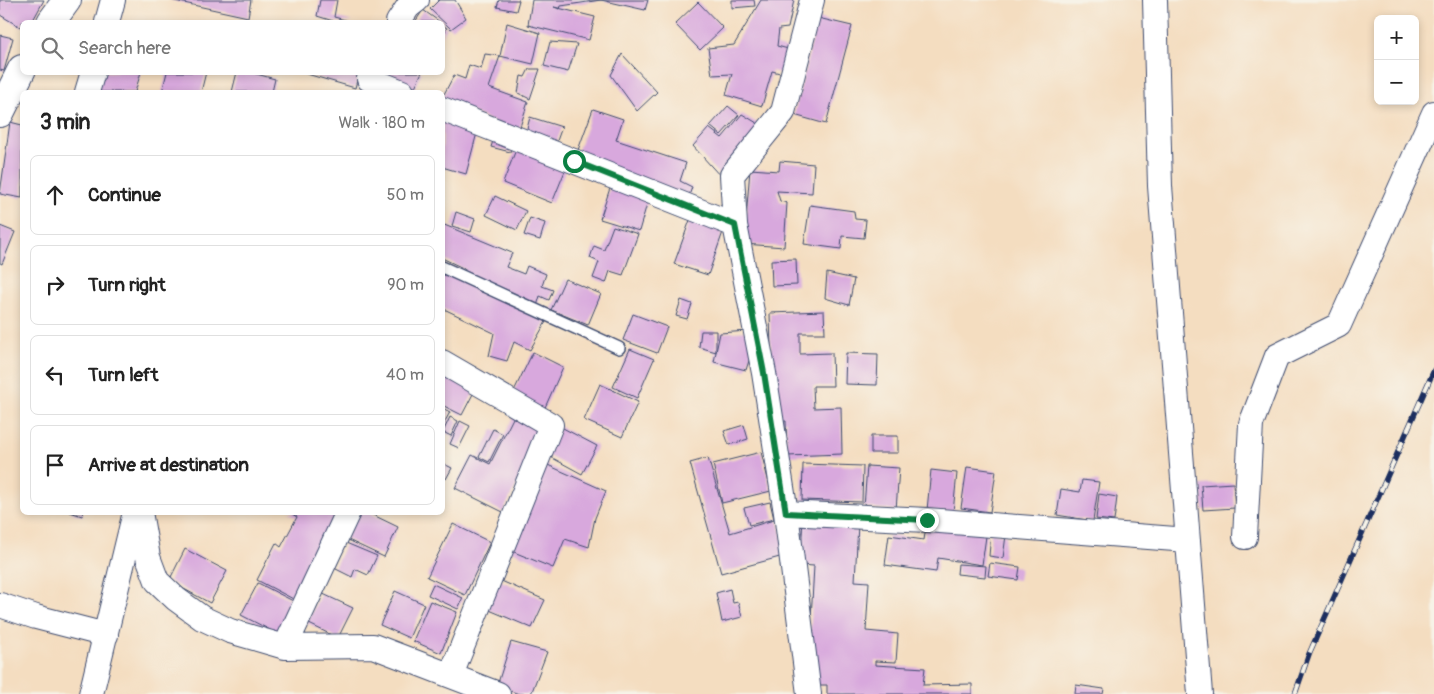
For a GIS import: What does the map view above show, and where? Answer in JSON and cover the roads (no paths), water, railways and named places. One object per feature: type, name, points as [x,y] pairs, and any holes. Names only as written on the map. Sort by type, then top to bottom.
[{"type":"street","points":[[52,20],[67,0]]},
{"type":"street","points":[[108,20],[113,0]]},
{"type":"street","points":[[399,20],[408,7],[417,0]]},
{"type":"street","points":[[810,694],[786,513],[764,373],[735,225],[732,174],[783,112],[812,0]]},
{"type":"street","points":[[1155,0],[1160,186],[1200,694]]},
{"type":"street","points":[[0,113],[20,72]]},
{"type":"street","points":[[88,90],[91,75]]},
{"type":"street","points":[[368,81],[396,90]]},
{"type":"street","points":[[445,110],[735,225]]},
{"type":"street","points":[[1245,537],[1251,424],[1277,356],[1339,325],[1434,112]]},
{"type":"street","points":[[445,364],[551,425],[451,675]]},
{"type":"street","points":[[786,513],[927,520],[1188,540]]},
{"type":"street","points":[[91,694],[133,515]]},
{"type":"street","points":[[141,515],[148,557],[157,581],[176,600],[202,618],[230,631],[285,647],[373,646],[498,694]]},
{"type":"street","points":[[285,647],[347,515]]},
{"type":"street","points":[[0,604],[36,617],[106,635]]},
{"type":"lane","points":[[445,268],[619,348]]},
{"type":"railway","points":[[1295,694],[1309,654],[1434,370]]}]
